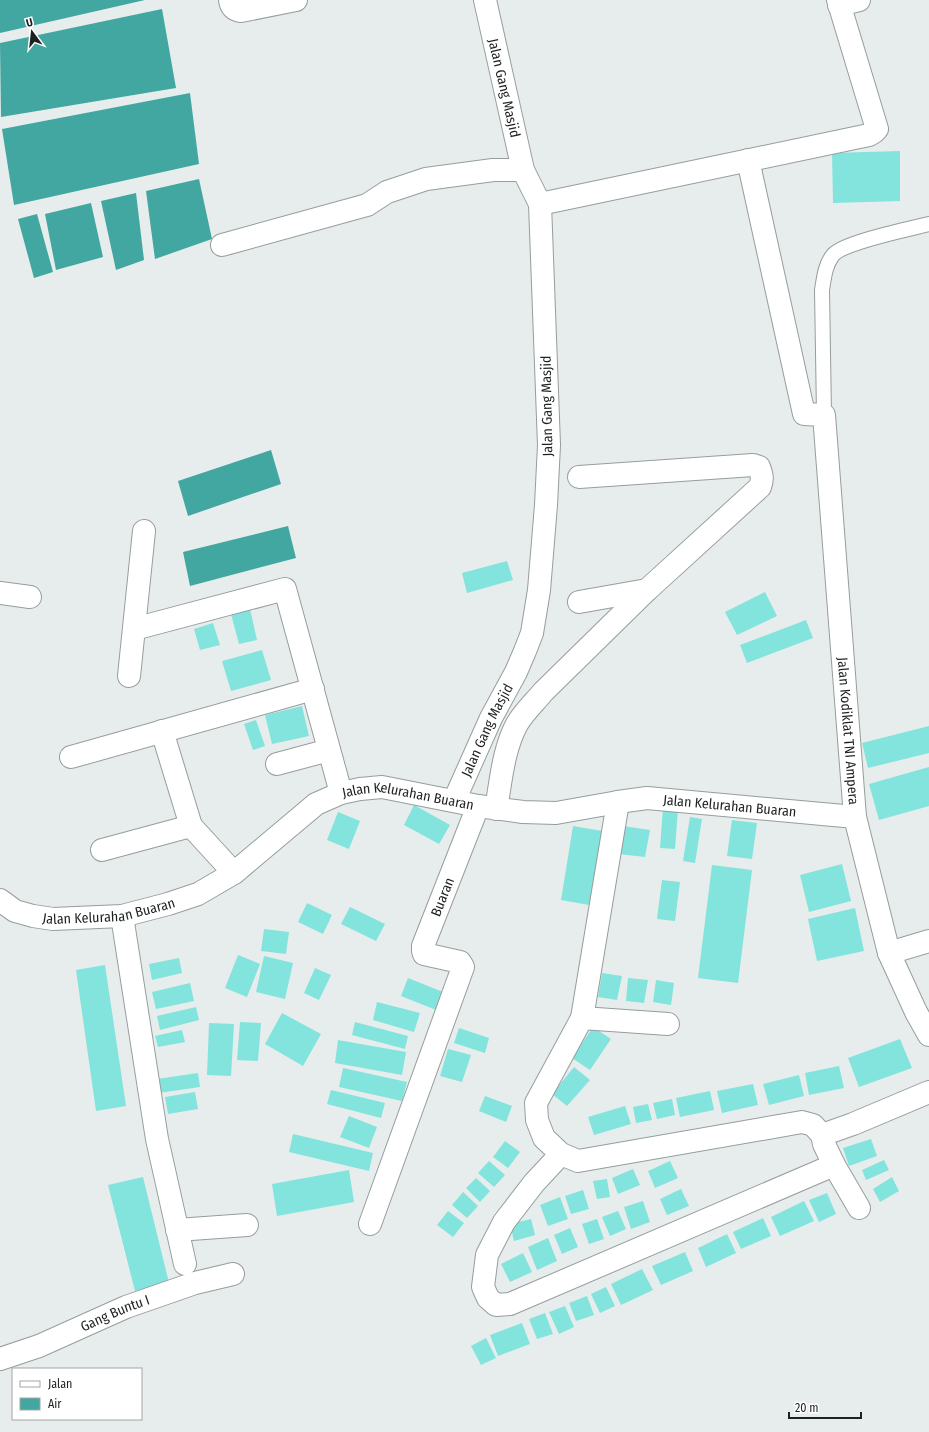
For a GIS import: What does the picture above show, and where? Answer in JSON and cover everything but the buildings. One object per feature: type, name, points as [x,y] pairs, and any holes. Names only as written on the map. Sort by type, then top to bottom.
[{"type":"street","points":[[230,0],[233,8],[241,10],[296,0]]},
{"type":"street","name":"Jalan Gang Masjid","points":[[454,801],[491,718],[516,672],[532,633],[539,590],[549,445],[540,204],[523,170],[485,0]]},
{"type":"street","points":[[540,204],[869,135],[877,129],[845,2]]},
{"type":"street","points":[[748,160],[804,414],[824,415]]},
{"type":"street","points":[[222,246],[367,205],[387,192],[426,179],[493,170],[523,170]]},
{"type":"street","name":"Jalan Kodiklat TNI Ampera","points":[[824,415],[855,817],[889,953],[916,1012],[929,1035]]},
{"type":"street","points":[[487,807],[511,738],[521,720],[543,692],[647,590],[760,486],[763,481],[763,476],[759,467],[753,465],[579,477]]},
{"type":"street","points":[[129,676],[144,531]]},
{"type":"street","points":[[134,629],[285,589],[341,793]]},
{"type":"street","points":[[579,602],[647,590]]},
{"type":"street","points":[[0,593],[30,598]]},
{"type":"street","points":[[71,757],[313,689]]},
{"type":"street","points":[[162,731],[191,826],[234,873]]},
{"type":"street","points":[[277,764],[330,750]]},
{"type":"street","name":"Jalan Kelurahan Buaran","points":[[0,900],[15,911],[53,919],[122,916],[168,904],[198,894],[234,873],[316,804],[341,793],[382,787],[487,807],[523,812],[556,813],[647,798],[855,817]]},
{"type":"street","points":[[618,802],[582,1018],[536,1103],[537,1120],[544,1138],[561,1154],[578,1162],[802,1122],[813,1126],[822,1134],[824,1144],[834,1165],[859,1208]]},
{"type":"street","name":"Buaran","points":[[370,1224],[463,968],[460,962],[424,954],[422,950],[423,946],[487,807]]},
{"type":"street","points":[[102,850],[191,826]]},
{"type":"street","points":[[122,916],[157,1139],[185,1264]]},
{"type":"street","points":[[889,953],[929,941]]},
{"type":"street","points":[[582,1018],[668,1024]]},
{"type":"street","points":[[822,1134],[859,1121],[929,1092]]},
{"type":"street","points":[[561,1154],[534,1183],[504,1222],[487,1255],[483,1287],[488,1298],[496,1305],[510,1304],[834,1165]]},
{"type":"street","points":[[177,1230],[247,1225]]},
{"type":"street","name":"Gang Buntu I","points":[[0,1359],[39,1346],[126,1307],[195,1283],[233,1274]]},
{"type":"lane","points":[[824,415],[822,290],[824,272],[833,255],[850,245],[929,224]]},
{"type":"water","points":[[0,0],[145,0],[0,33]]},
{"type":"water","points":[[162,9],[176,88],[1,117],[0,43]]},
{"type":"water","points":[[190,93],[199,164],[14,205],[2,129]]},
{"type":"water","points":[[199,179],[212,239],[155,259],[146,191]]},
{"type":"water","points":[[136,193],[144,260],[116,270],[101,201]]},
{"type":"water","points":[[91,203],[103,257],[56,270],[45,214]]},
{"type":"water","points":[[37,214],[53,272],[34,278],[18,219]]},
{"type":"water","points":[[271,450],[281,484],[188,516],[178,481]]},
{"type":"water","points":[[288,526],[296,558],[190,586],[183,552]]}]
